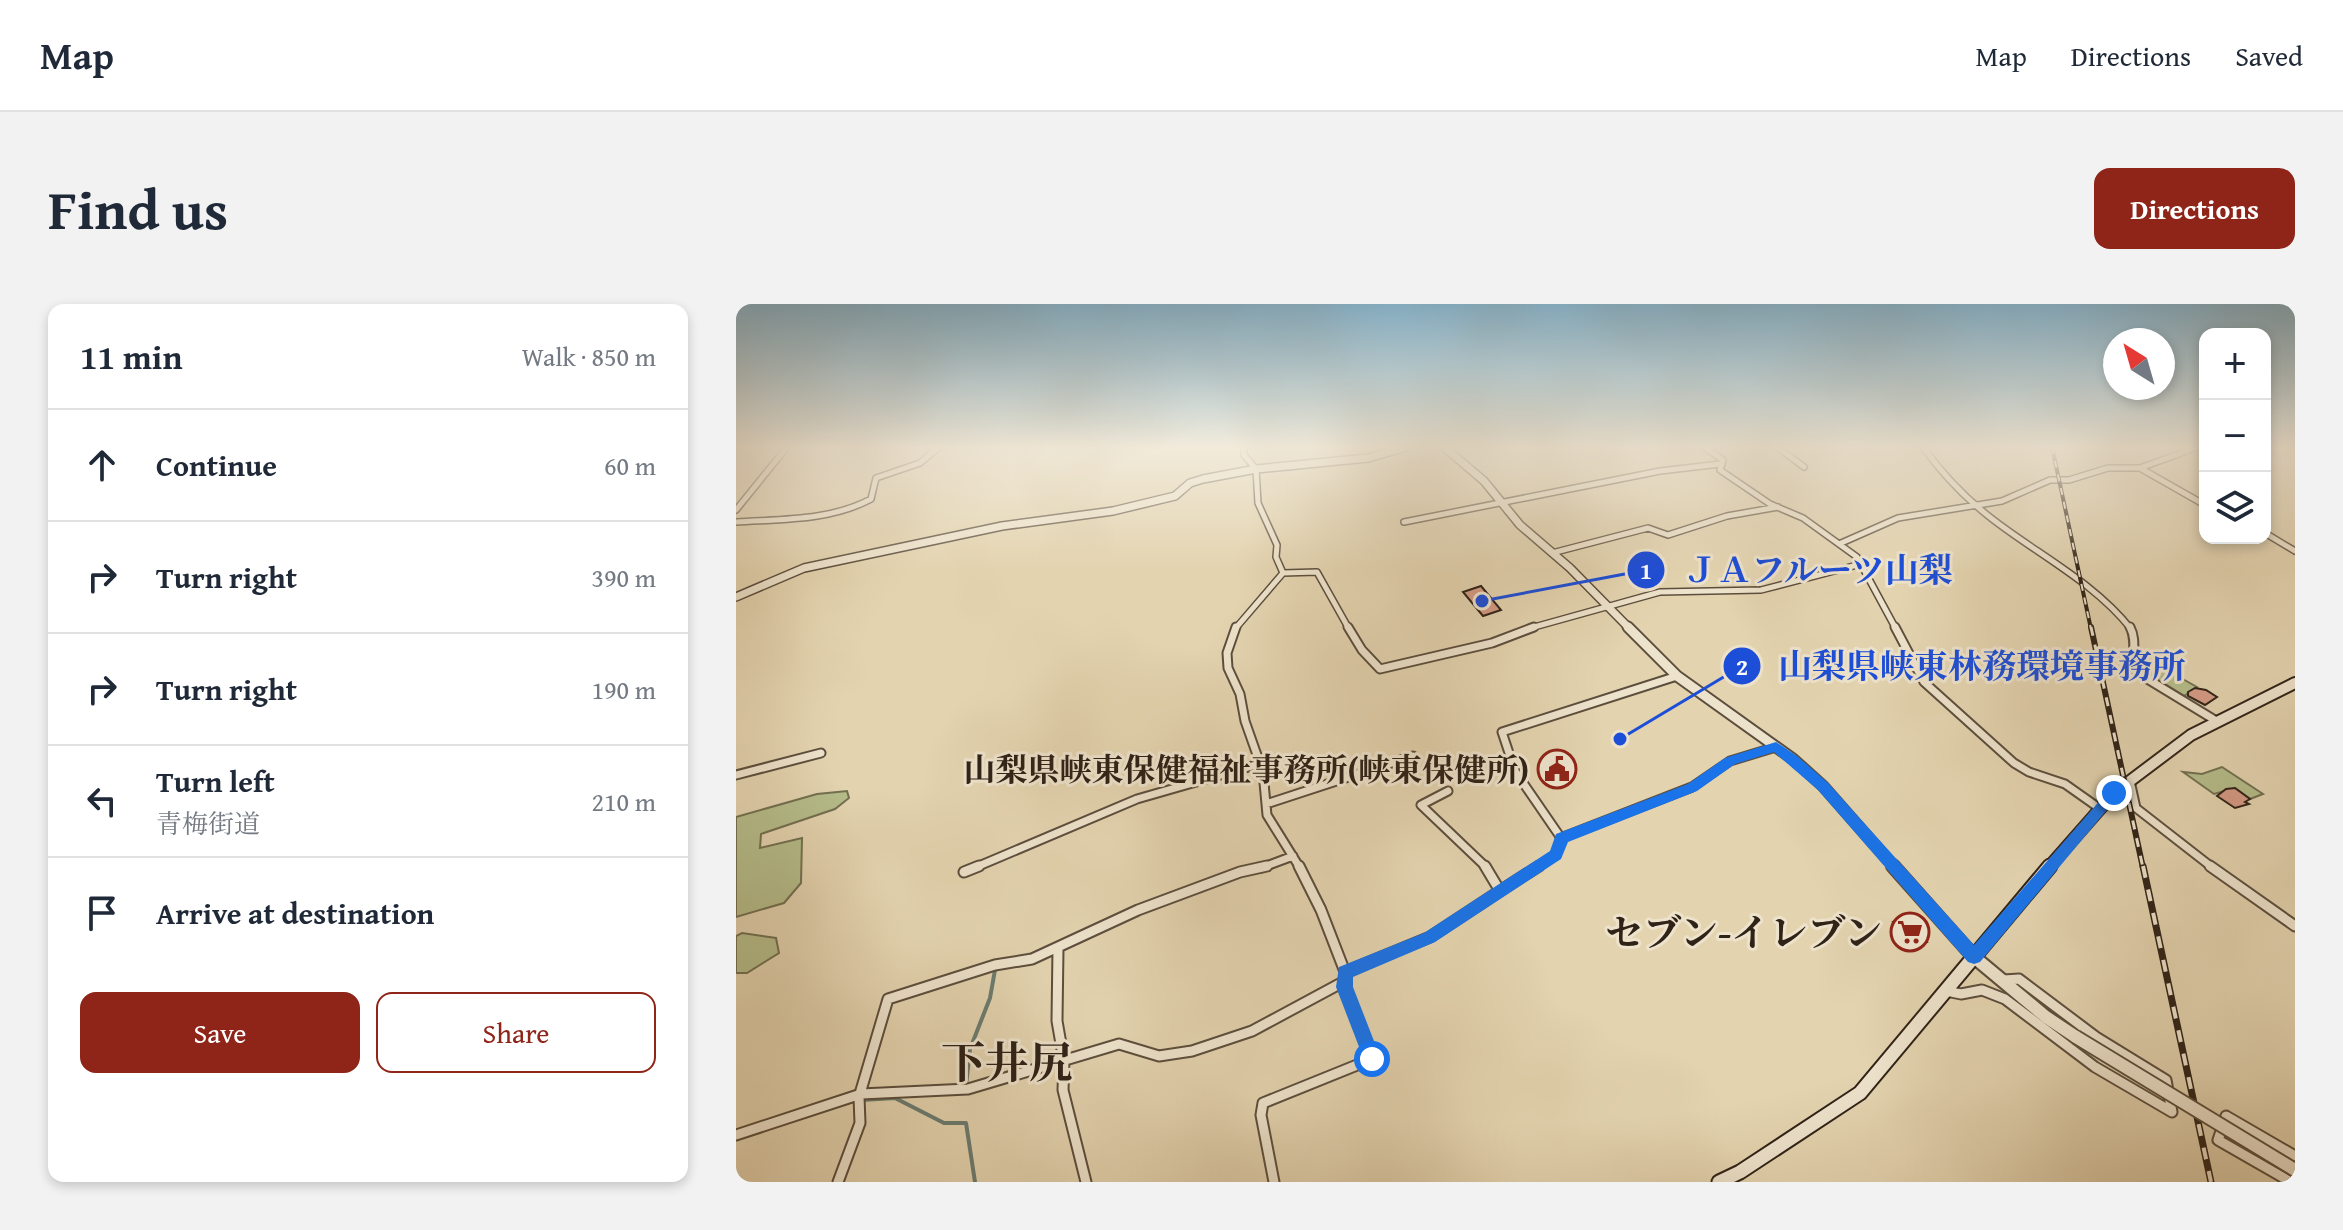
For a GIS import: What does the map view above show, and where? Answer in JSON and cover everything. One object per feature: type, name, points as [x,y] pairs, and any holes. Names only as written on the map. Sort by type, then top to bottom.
[{"type":"main road","points":[[1719,1182],[1740,1172],[1860,1093],[2099,808],[2130,781],[2191,735],[2295,683]]},
{"type":"street","points":[[736,510],[755,488]]},
{"type":"street","points":[[736,522],[830,512],[867,502],[875,488]]},
{"type":"street","points":[[736,597],[804,568],[1002,526],[1113,511],[1175,496],[1186,488]]},
{"type":"street","points":[[1257,488],[1258,503],[1277,545],[1276,557],[1283,573]]},
{"type":"street","points":[[1490,488],[1520,525],[1677,676],[1776,747],[1823,786],[1974,957],[2076,1037],[2295,1170]]},
{"type":"street","points":[[1404,522],[1580,488]]},
{"type":"street","points":[[1748,488],[1778,507],[1795,513],[1861,564],[1924,682],[2014,763],[2029,772],[2065,784],[2099,808]]},
{"type":"street","points":[[1957,488],[1975,505],[2059,564],[2128,625],[2136,638],[2133,667],[2136,672],[2218,722]]},
{"type":"street","points":[[1839,544],[1898,518],[2002,501],[2032,488]]},
{"type":"street","points":[[2175,488],[2199,502]]},
{"type":"street","points":[[736,501],[744,499]]},
{"type":"street","points":[[1552,553],[1648,528],[1668,535],[1727,516],[1778,507]]},
{"type":"street","points":[[2271,537],[2295,551]]},
{"type":"street","points":[[1274,1182],[1261,1115],[1263,1103],[1372,1059],[1321,910],[1267,815],[1259,764],[1240,694],[1228,668],[1227,653],[1235,628],[1283,573],[1317,572],[1318,578],[1343,612],[1351,634],[1372,664],[1380,669],[1492,643],[1527,629],[1675,590],[1761,590],[1861,564]]},
{"type":"street","points":[[1561,838],[1515,771],[1502,732],[1677,676]]},
{"type":"street","points":[[1561,838],[1692,787],[1730,761],[1776,747]]},
{"type":"street","points":[[736,775],[821,753]]},
{"type":"street","points":[[1266,804],[1413,756]]},
{"type":"street","points":[[964,872],[1137,799],[1259,764]]},
{"type":"street","points":[[2130,781],[2136,808],[2210,866],[2295,926]]},
{"type":"street","points":[[1448,791],[1421,805],[1491,872],[1500,891]]},
{"type":"street","points":[[736,1135],[860,1096],[968,1089],[1119,1044],[1137,1046],[1155,1055],[1174,1055],[1230,1042],[1268,1025],[1345,977],[1430,937],[1556,855],[1561,838]]},
{"type":"street","points":[[838,1182],[860,1123],[860,1096],[888,999],[995,965],[1032,959],[1138,910],[1293,856]]},
{"type":"street","points":[[1058,949],[1057,1021],[1064,1061],[1063,1090],[1086,1182]]},
{"type":"street","points":[[1944,991],[1961,994],[1982,990],[2005,999],[2095,1067],[2172,1112],[2166,1080],[2096,1037],[2019,979],[2002,980]]},
{"type":"street","points":[[2291,1182],[2218,1140],[2226,1116],[2295,1156]]},
{"type":"green space","points":[[2145,658],[2197,687],[2184,696],[2144,671]]},
{"type":"green space","points":[[2222,767],[2263,794],[2250,799],[2235,788],[2214,794],[2183,772],[2202,774]]},
{"type":"green space","points":[[847,791],[849,798],[835,809],[761,834],[760,848],[802,838],[801,883],[784,903],[736,917],[736,817],[817,794]]},
{"type":"green space","points":[[742,933],[776,938],[779,953],[747,973],[736,973],[736,936]]},
{"type":"building","points":[[1481,586],[1501,610],[1483,616],[1463,592]]},
{"type":"building","points":[[2195,688],[2217,697],[2205,705],[2188,696],[2188,692]]},
{"type":"building","points":[[2235,788],[2250,799],[2245,802],[2249,804],[2235,808],[2217,796],[2226,789]]},
{"type":"building","name":"セブン-イレブン","points":[[1908,918],[1927,942],[1911,947],[1893,922]]},
{"type":"waterway","points":[[966,1086],[970,1049],[990,998],[995,970]]},
{"type":"waterway","points":[[862,1100],[895,1098],[944,1123],[966,1123],[975,1182]]},
{"type":"railway","points":[[2061,488],[2091,629]]},
{"type":"railway","points":[[2091,627],[2143,868]]},
{"type":"railway","points":[[2143,866],[2211,1182]]},
{"type":"place","name":"ＪＡフルーツ山梨","points":[[1482,601]]},
{"type":"place","name":"山梨県峡東林務環境事務所","points":[[1620,739]]},
{"type":"place","name":"山梨県峡東保健福祉事務所(峡東保健所)","points":[[1557,769]]},
{"type":"place","name":"セブン-イレブン","points":[[1910,932]]},
{"type":"district","name":"下井尻","points":[[1007,1062]]},
{"type":"route","points":[[1372,1059],[1345,987],[1345,972],[1430,937],[1556,855],[1561,838],[1692,787],[1730,761],[1776,747],[1793,759],[1823,786],[1974,957],[2114,793]]}]
